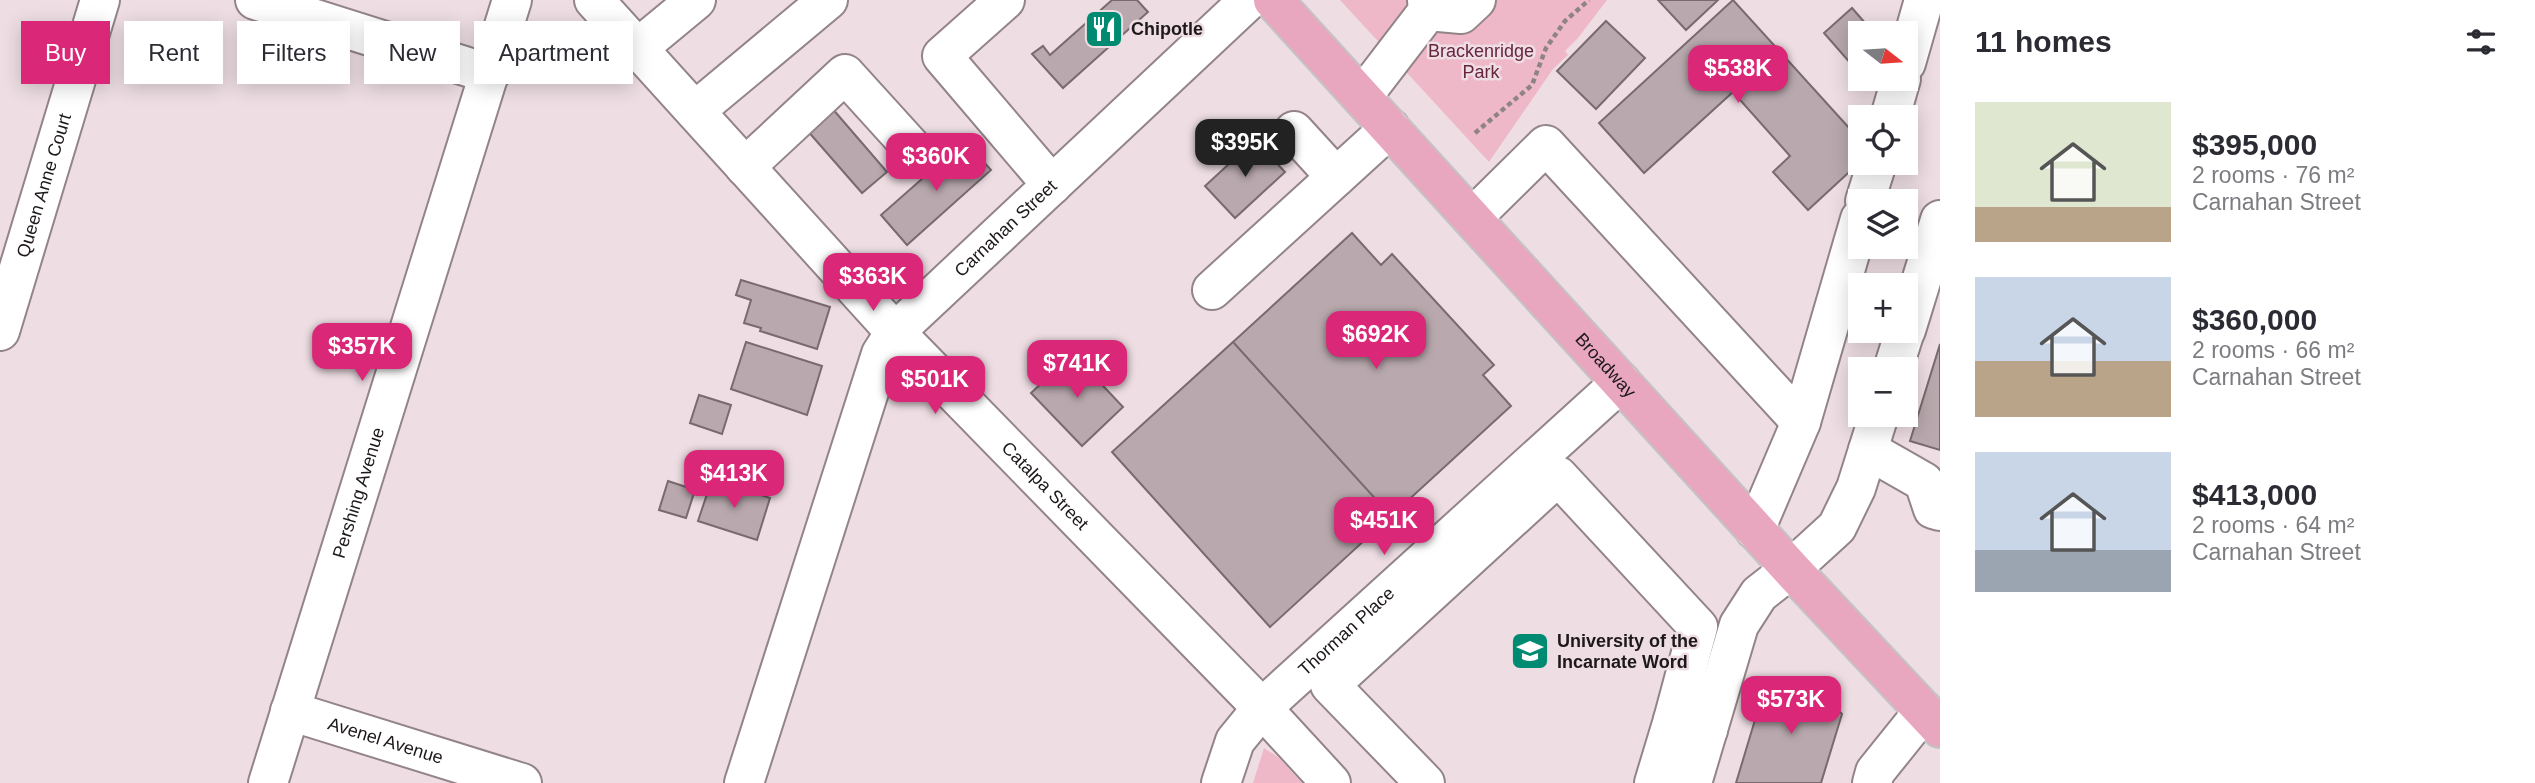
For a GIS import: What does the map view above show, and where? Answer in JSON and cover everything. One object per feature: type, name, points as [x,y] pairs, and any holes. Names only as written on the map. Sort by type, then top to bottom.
[{"type":"main road","name":"Broadway","points":[[1273,0],[1755,530],[1932,720]]},
{"type":"street","name":"Queen Anne Court","points":[[0,331],[100,0]]},
{"type":"street","points":[[255,0],[474,69]]},
{"type":"street","name":"Pershing Avenue","points":[[506,21],[512,0]]},
{"type":"street","name":"Catalpa Street","points":[[594,0],[895,332],[1262,708],[1331,783]]},
{"type":"street","points":[[638,48],[696,0]]},
{"type":"street","points":[[695,111],[828,0]]},
{"type":"street","points":[[1005,0],[942,56],[1052,185]]},
{"type":"street","name":"Carnahan Street","points":[[744,783],[881,354],[895,332],[1249,0]]},
{"type":"street","points":[[1362,97],[1427,6],[1461,14],[1476,0]]},
{"type":"street","points":[[1918,21],[1924,0]]},
{"type":"street","points":[[745,167],[845,74],[914,150]]},
{"type":"street","name":"Pershing Avenue","points":[[268,783],[487,84]]},
{"type":"street","points":[[1212,290],[1390,128]]},
{"type":"street","points":[[1294,131],[1336,177]]},
{"type":"street","points":[[1472,218],[1546,145],[1801,422]]},
{"type":"street","points":[[1918,291],[1940,220]]},
{"type":"street","points":[[1755,530],[1801,422],[1848,259]]},
{"type":"street","name":"Thorman Place","points":[[1221,783],[1234,741],[1262,708],[1320,675],[1549,466],[1621,382]]},
{"type":"street","points":[[1654,783],[1691,725],[1740,625],[1759,593],[1791,569],[1837,527],[1856,488],[1874,432],[1924,482],[1933,509],[1940,511]]},
{"type":"street","points":[[1549,466],[1698,627],[1691,725],[1692,783]]},
{"type":"street","points":[[1320,675],[1425,783]]},
{"type":"street","name":"Avenel Avenue","points":[[290,711],[522,783]]},
{"type":"street","points":[[1872,783],[1875,772],[1932,720]]},
{"type":"path","points":[[1475,133],[1532,85],[1546,48],[1565,20],[1590,0]]},
{"type":"green space","name":"Brackenridge Park","points":[[1340,0],[1607,0],[1565,51],[1568,55],[1553,69],[1489,162]]},
{"type":"green space","points":[[1264,748],[1278,757],[1302,783],[1253,783]]},
{"type":"building","name":"Chipotle","points":[[1112,0],[1137,0],[1148,12],[1063,88],[1032,54],[1043,46],[1050,55]]},
{"type":"building","points":[[1658,0],[1718,0],[1686,30]]},
{"type":"building","points":[[1733,0],[1848,127],[1848,173],[1808,210],[1773,172],[1790,156],[1733,92],[1644,173],[1599,123]]},
{"type":"building","points":[[1852,8],[1863,21],[1848,21],[1848,60],[1824,33]]},
{"type":"building","points":[[1606,21],[1645,58],[1596,109],[1557,71]]},
{"type":"building","points":[[831,107],[887,172],[862,193],[806,129]]},
{"type":"building","points":[[1255,140],[1285,172],[1235,218],[1205,186]]},
{"type":"building","points":[[965,141],[991,170],[907,245],[881,215]]},
{"type":"building","points":[[1352,233],[1381,265],[1392,254],[1494,365],[1483,375],[1511,406],[1391,516],[1233,342]]},
{"type":"building","points":[[741,280],[830,307],[817,349],[760,331],[761,328],[744,323],[751,300],[736,295]]},
{"type":"building","points":[[746,342],[822,366],[807,415],[731,389]]},
{"type":"building","points":[[1233,342],[1391,516],[1270,627],[1112,452]]},
{"type":"building","points":[[1940,344],[1940,450],[1910,441],[1914,427],[1918,427],[1918,415]]},
{"type":"building","points":[[1073,354],[1123,407],[1082,446],[1031,393]]},
{"type":"building","points":[[699,395],[731,405],[722,434],[690,423]]},
{"type":"building","points":[[712,479],[770,498],[757,540],[698,521]]},
{"type":"building","points":[[668,481],[695,490],[686,518],[659,510]]},
{"type":"building","points":[[1809,678],[1842,714],[1821,783],[1736,783],[1764,690]]},
{"type":"place","name":"Chipotle","points":[[1104,29]]},
{"type":"place","name":"University of the Incarnate Word","points":[[1530,651]]}]
